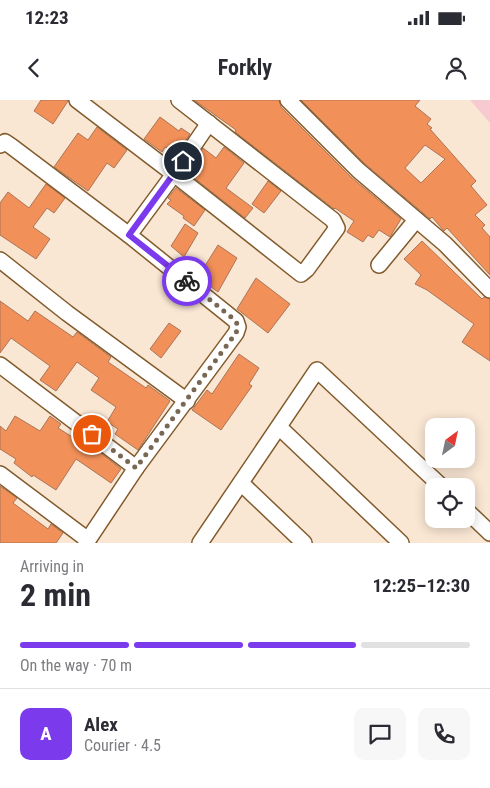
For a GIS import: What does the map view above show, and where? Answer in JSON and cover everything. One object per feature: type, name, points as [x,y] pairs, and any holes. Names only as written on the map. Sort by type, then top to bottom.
[{"type":"street","points":[[77,100],[301,274],[308,269],[337,228],[333,220],[179,100]]},
{"type":"street","points":[[288,100],[358,170],[445,244],[490,290]]},
{"type":"street","points":[[129,235],[209,123]]},
{"type":"street","points":[[0,474],[87,542],[136,468],[187,401],[236,333],[238,327],[236,321],[129,235],[2,142]]},
{"type":"street","points":[[379,265],[416,220]]},
{"type":"street","points":[[0,260],[67,313],[187,401]]},
{"type":"street","points":[[0,365],[136,468]]},
{"type":"street","points":[[203,542],[317,370],[432,478]]},
{"type":"street","points":[[279,427],[401,543]]},
{"type":"street","points":[[241,483],[304,543]]},
{"type":"street","points":[[475,519],[490,533]]},
{"type":"shaded area","points":[[470,100],[490,100],[490,123]]},
{"type":"building","points":[[41,100],[68,101],[53,124],[34,111]]},
{"type":"building","points":[[194,100],[279,100],[281,107],[351,177],[401,219],[390,237],[379,230],[373,238],[368,235],[363,242],[347,232],[354,221],[334,209],[235,132],[236,130]]},
{"type":"building","points":[[301,100],[420,100],[415,106],[431,119],[427,124],[432,128],[430,129],[476,181],[471,186],[487,205],[475,215],[485,225],[482,228],[490,237],[490,275],[447,228],[444,231],[432,217],[430,219],[364,163]],"holes":[[[425,145],[445,159],[421,183],[405,168]]]},
{"type":"building","points":[[160,117],[179,131],[181,128],[190,134],[176,155],[165,147],[162,152],[144,139]]},
{"type":"building","points":[[97,127],[127,150],[114,168],[107,163],[88,191],[54,167],[78,133],[88,140]]},
{"type":"building","points":[[224,147],[244,163],[226,188],[253,208],[245,218],[189,174],[194,167],[191,165],[203,148],[216,158]]},
{"type":"building","points":[[268,181],[281,191],[264,213],[252,204]]},
{"type":"building","points":[[46,184],[65,198],[54,213],[47,208],[33,227],[50,239],[36,259],[0,235],[0,203],[8,192],[29,208]]},
{"type":"building","points":[[176,188],[205,210],[194,226],[167,204],[171,200],[168,198]]},
{"type":"building","points":[[185,224],[198,233],[184,257],[171,246]]},
{"type":"building","points":[[422,241],[482,299],[484,297],[490,299],[490,361],[462,342],[474,324],[427,290],[415,284],[421,275],[404,259]]},
{"type":"building","points":[[218,245],[237,258],[218,292],[198,277]]},
{"type":"building","points":[[256,278],[290,304],[268,333],[237,309]]},
{"type":"building","points":[[0,301],[28,321],[35,311],[73,337],[77,332],[111,357],[108,362],[146,388],[148,385],[170,401],[138,450],[115,434],[118,429],[107,422],[116,407],[91,390],[99,378],[77,362],[56,391],[40,380],[50,366],[11,338],[0,353]]},
{"type":"building","points":[[169,323],[181,331],[161,358],[150,349]]},
{"type":"building","points":[[239,354],[259,368],[249,384],[252,386],[221,430],[192,410],[207,390],[212,394]]},
{"type":"building","points":[[15,416],[40,431],[50,416],[61,424],[58,428],[85,445],[87,442],[121,469],[111,483],[76,459],[56,490],[33,475],[32,477],[14,463],[16,459],[0,449],[0,426],[6,431]]},
{"type":"building","points":[[0,486],[17,498],[13,503],[48,529],[51,524],[63,533],[56,543],[0,543]]},
{"type":"way so far","points":[[92,434],[136,468],[236,333],[238,327],[236,321],[187,281]]},
{"type":"route","points":[[183,161],[129,235],[187,281]]}]
